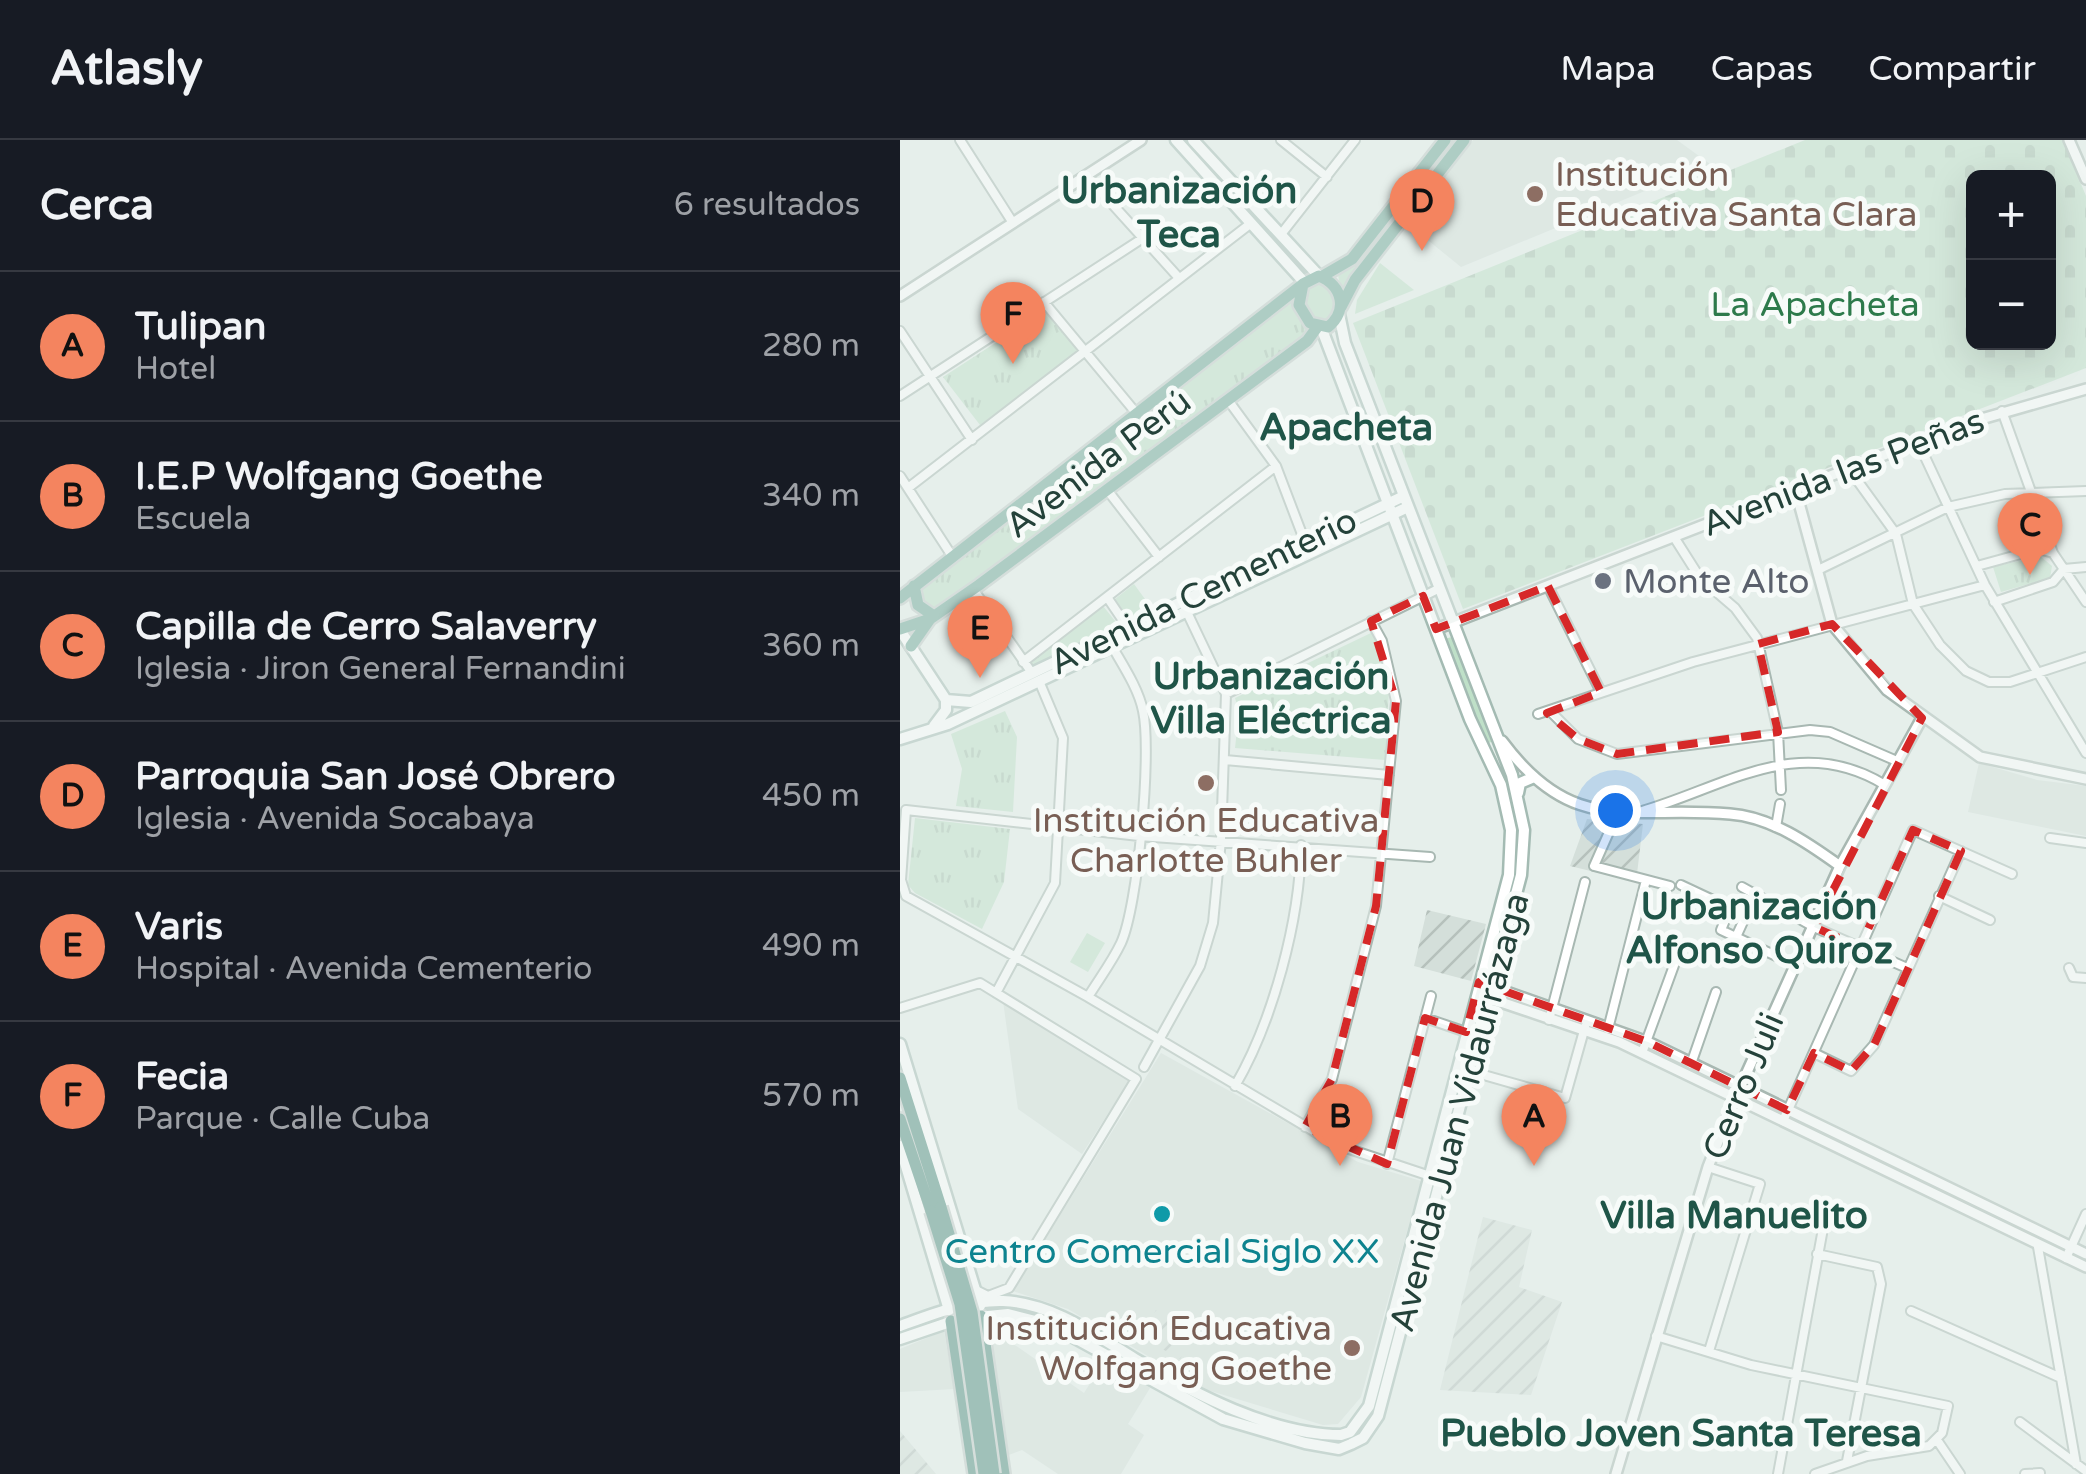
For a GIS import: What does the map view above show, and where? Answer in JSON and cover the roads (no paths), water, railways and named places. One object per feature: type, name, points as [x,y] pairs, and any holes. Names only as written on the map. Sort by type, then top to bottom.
[{"type":"highway","points":[[900,1078],[960,1304],[984,1474]]},
{"type":"highway","points":[[900,1120],[972,1312],[994,1474]]},
{"type":"highway","points":[[979,1303],[1004,1474]]},
{"type":"highway","points":[[950,1315],[974,1474]]},
{"type":"main road","points":[[1176,140],[1303,283],[1301,312],[1320,327],[1332,324],[1355,280],[1464,140]]},
{"type":"main road","points":[[1194,140],[1320,277],[1334,285],[1340,310]]},
{"type":"main road","points":[[1303,283],[1352,259],[1445,140]]},
{"type":"main road","name":"Avenida Perú","points":[[900,598],[1303,283]]},
{"type":"main road","name":"Avenida Juan Vidaurrázaga","points":[[900,1339],[1002,1296],[1056,1313],[1231,1407],[1292,1427],[1331,1435],[1350,1432],[1369,1406],[1427,1175],[1462,1069],[1466,1032],[1521,876],[1524,830],[1518,794],[1498,736],[1345,343],[1340,310]]},
{"type":"main road","name":"Avenida Juan Vidaurrázaga","points":[[979,1303],[1051,1325],[1223,1418],[1339,1449],[1363,1438],[1373,1426],[1483,990],[1512,855],[1508,809],[1320,327]]},
{"type":"main road","name":"Avenida Perú","points":[[900,629],[932,618],[973,589],[1320,327]]},
{"type":"main road","name":"Avenida Cementerio","points":[[900,738],[934,726],[1305,542],[1406,502]]},
{"type":"main road","name":"Avenida Cementerio","points":[[946,700],[971,702],[1114,648],[1188,614],[1389,508]]},
{"type":"main road","points":[[911,646],[932,618],[918,605],[914,586]]},
{"type":"main road","points":[[900,629],[946,700],[941,720],[934,726]]},
{"type":"main road","points":[[1518,794],[1520,783],[1532,778]]},
{"type":"main road","points":[[900,1044],[979,1303]]},
{"type":"main road","points":[[900,1146],[950,1315]]},
{"type":"main road","name":"Avenida Juan Vidaurrázaga","points":[[900,1326],[950,1315]]},
{"type":"main road","points":[[1194,1404],[1201,1392]]},
{"type":"street","points":[[960,140],[1013,223]]},
{"type":"street","points":[[900,296],[1140,140]]},
{"type":"street","points":[[1282,140],[1327,177]]},
{"type":"street","points":[[1282,233],[1354,140]]},
{"type":"street","points":[[2069,140],[2086,179]]},
{"type":"street","points":[[1086,176],[1179,278]]},
{"type":"street","points":[[908,488],[1250,224]]},
{"type":"street","points":[[900,396],[1143,238]]},
{"type":"street","points":[[1044,302],[1137,414]]},
{"type":"street","points":[[900,332],[972,440]]},
{"type":"street","name":"Avenida las Peñas","points":[[1436,629],[1918,442],[2002,411],[2086,389]]},
{"type":"street","points":[[1228,400],[1276,466],[1305,542]]},
{"type":"street","points":[[2002,411],[2053,554],[2086,602]]},
{"type":"street","points":[[1918,442],[1994,602],[2086,753]]},
{"type":"street","points":[[1023,662],[1276,466]]},
{"type":"street","points":[[1849,469],[1896,534],[1912,604],[1940,645],[1966,671],[1999,683],[2086,657]]},
{"type":"street","points":[[900,476],[952,556]]},
{"type":"street","points":[[1108,490],[1158,557]]},
{"type":"street","points":[[1818,570],[1948,507],[2034,492],[2086,491]]},
{"type":"street","points":[[1796,492],[1832,624],[1887,690],[1980,757],[2086,779]]},
{"type":"street","points":[[1674,537],[1700,578],[1746,620],[1758,644],[1778,732],[1782,790]]},
{"type":"street","points":[[1977,566],[2039,549],[2053,554]]},
{"type":"street","points":[[1994,602],[2052,582],[2064,569],[2086,567]]},
{"type":"street","points":[[1538,714],[1758,644],[1985,585]]},
{"type":"street","points":[[1548,586],[1602,692]]},
{"type":"street","points":[[1226,694],[1440,588]]},
{"type":"street","points":[[973,589],[1035,677],[1063,738],[1051,896],[996,992]]},
{"type":"street","points":[[1107,597],[1128,628]]},
{"type":"street","points":[[1144,1066],[1200,966],[1213,923],[1222,840],[1226,694],[1182,602]]},
{"type":"street","points":[[1305,1126],[1332,1079],[1376,906],[1396,701],[1382,641],[1371,621]]},
{"type":"street","points":[[1088,997],[1121,943],[1130,914],[1139,836],[1144,720],[1114,648]]},
{"type":"street","points":[[1551,712],[1578,739],[1618,754],[1778,732],[1830,732],[1899,762]]},
{"type":"street","name":"Cerro Juli","points":[[1616,1474],[1708,1168],[1734,1101],[1840,866],[1922,718]]},
{"type":"street","points":[[1498,736],[1532,778]]},
{"type":"street","points":[[1225,760],[1389,774]]},
{"type":"street","points":[[1490,764],[1512,776],[1532,778],[1574,800],[1617,814],[1731,814],[1776,827],[1840,866]]},
{"type":"street","points":[[1633,814],[1752,768],[1846,767],[1885,786]]},
{"type":"street","points":[[1776,827],[1780,804]]},
{"type":"street","points":[[1427,1175],[1337,1145],[1088,997],[906,896],[901,880],[906,810],[1139,836],[1301,845],[1430,858]]},
{"type":"street","points":[[1617,814],[1594,866],[1670,886]]},
{"type":"street","points":[[1782,1122],[1913,830],[2012,874]]},
{"type":"street","points":[[2050,838],[2086,843]]},
{"type":"street","points":[[1235,1086],[1257,1049],[1300,888],[1301,845]]},
{"type":"street","points":[[1814,1054],[1851,1071],[1874,1045],[1961,851]]},
{"type":"street","points":[[1608,1029],[1646,880]]},
{"type":"street","points":[[1550,1015],[1585,882]]},
{"type":"street","points":[[1681,885],[1746,915],[1736,937]]},
{"type":"street","points":[[1742,887],[1814,927],[1906,968]]},
{"type":"street","points":[[1939,896],[1990,920]]},
{"type":"street","points":[[1730,908],[1721,930],[1794,965]]},
{"type":"street","points":[[1642,1053],[1680,949]]},
{"type":"street","points":[[2069,968],[2073,977],[2086,978]]},
{"type":"street","points":[[900,1008],[980,983],[1136,1079],[1040,1241],[1002,1296],[1008,1314]]},
{"type":"street","points":[[1483,990],[1585,1027],[1642,1053],[2038,1247],[2086,1254]]},
{"type":"street","points":[[1691,1064],[1716,992]]},
{"type":"street","points":[[1386,1164],[1431,996]]},
{"type":"street","points":[[1425,1018],[1466,1032]]},
{"type":"street","points":[[1585,1027],[1608,1029],[1648,1042],[1942,1186],[2068,1253],[2086,1267]]},
{"type":"street","points":[[1462,1069],[1565,1098],[1585,1027]]},
{"type":"street","points":[[1708,1168],[1760,1184],[1708,1352]]},
{"type":"street","points":[[1937,1198],[1942,1186]]},
{"type":"street","points":[[2068,1253],[2086,1214]]},
{"type":"street","points":[[1778,1474],[1793,1375],[1822,1234]]},
{"type":"street","points":[[2038,1247],[2076,1461]]},
{"type":"street","points":[[1818,1254],[1877,1266],[1881,1284],[1848,1461]]},
{"type":"street","points":[[1911,1312],[2060,1378]]},
{"type":"street","points":[[1656,1336],[1793,1375],[1948,1406],[1937,1440],[1924,1448],[1848,1461],[1815,1474]]},
{"type":"street","points":[[2020,1422],[2086,1471]]},
{"type":"street","points":[[1937,1440],[1960,1474]]},
{"type":"street","points":[[2076,1461],[2086,1455]]},
{"type":"street","points":[[2026,1474],[2040,1473]]},
{"type":"place","name":"Institución Educativa Santa Clara","points":[[1535,194]]},
{"type":"place","name":"Parroquia San José Obrero","points":[[1422,251]]},
{"type":"place","name":"Fecia","points":[[1013,364]]},
{"type":"place","name":"Capilla de Cerro Salaverry","points":[[2030,575]]},
{"type":"place","name":"Monte Alto","points":[[1603,581]]},
{"type":"place","name":"Varis","points":[[980,678]]},
{"type":"place","name":"Institución Educativa Charlotte Buhler","points":[[1206,783]]},
{"type":"place","name":"I.E.P Wolfgang Goethe","points":[[1340,1166]]},
{"type":"place","name":"Tulipan","points":[[1534,1166]]},
{"type":"place","name":"Centro Comercial Siglo XX","points":[[1162,1214]]},
{"type":"place","name":"Institución Educativa Wolfgang Goethe","points":[[1352,1348]]},
{"type":"district","name":"Urbanización Teca","points":[[1179,212]]},
{"type":"district","name":"Apacheta","points":[[1346,427]]},
{"type":"district","name":"Urbanización Villa Eléctrica","points":[[1271,698]]},
{"type":"district","name":"Urbanización Alfonso Quiroz","points":[[1759,928]]},
{"type":"district","name":"Villa Manuelito","points":[[1734,1215]]},
{"type":"district","name":"Pueblo Joven Santa Teresa","points":[[1681,1433]]},
{"type":"park label","name":"La Apacheta","points":[[1815,304]]}]
